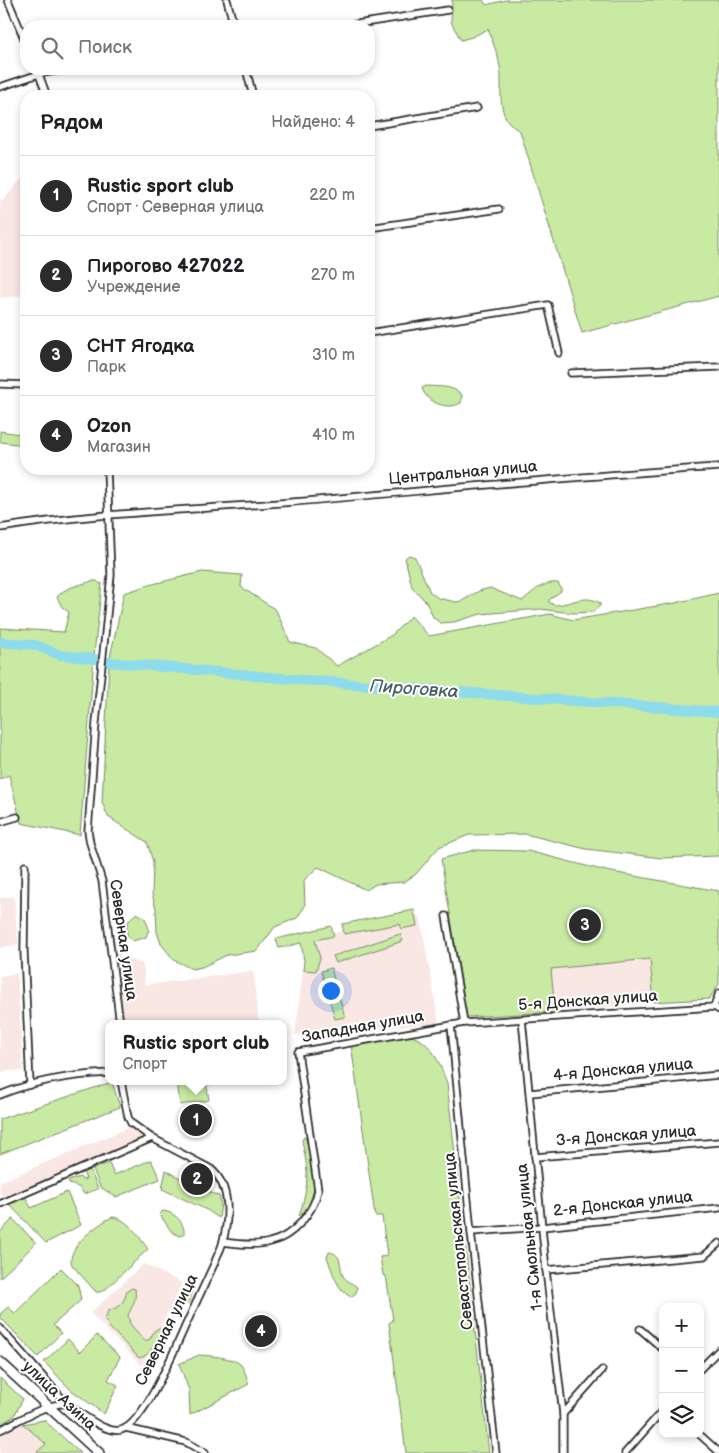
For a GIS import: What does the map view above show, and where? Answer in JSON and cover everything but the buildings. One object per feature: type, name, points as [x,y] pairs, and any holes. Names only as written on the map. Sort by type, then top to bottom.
[{"type":"main road","name":"улица Азина","points":[[0,1362],[99,1453]]},
{"type":"street","points":[[8,0],[20,29]]},
{"type":"street","points":[[227,0],[232,20]]},
{"type":"street","points":[[375,21],[448,10]]},
{"type":"street","points":[[0,88],[31,75]]},
{"type":"street","points":[[39,75],[45,90]]},
{"type":"street","points":[[248,75],[251,90]]},
{"type":"street","points":[[375,125],[477,108]]},
{"type":"street","points":[[375,227],[499,209]]},
{"type":"street","points":[[375,332],[548,305],[559,353]]},
{"type":"street","points":[[571,373],[719,367]]},
{"type":"street","points":[[0,384],[20,385]]},
{"type":"street","name":"Центральная улица","points":[[0,528],[108,514],[204,509],[638,472],[719,467]]},
{"type":"street","name":"Северная улица","points":[[107,475],[111,575],[96,723],[88,831],[102,881],[119,1020]]},
{"type":"street","points":[[0,822],[17,817]]},
{"type":"street","points":[[25,866],[24,951],[30,1085]]},
{"type":"street","points":[[446,916],[464,1023]]},
{"type":"street","points":[[717,1008],[719,993]]},
{"type":"street","name":"5-я Донская улица","points":[[464,1023],[717,1008]]},
{"type":"street","name":"1-я Смольная улица","points":[[522,1019],[546,1270],[563,1414],[563,1453]]},
{"type":"street","name":"Западная улица","points":[[223,1242],[271,1242],[284,1236],[303,1220],[313,1207],[318,1190],[298,1052],[464,1023]]},
{"type":"street","name":"Севастопольская улица","points":[[451,1025],[470,1232],[496,1453]]},
{"type":"street","points":[[0,1095],[30,1085],[83,1074],[105,1073]]},
{"type":"street","name":"4-я Донская улица","points":[[530,1093],[719,1075]]},
{"type":"street","name":"Северная улица","points":[[122,1085],[128,1118],[131,1123],[152,1138],[211,1169],[223,1186],[226,1201],[223,1242],[171,1361],[149,1399],[134,1421],[126,1428]]},
{"type":"street","points":[[0,1204],[152,1138]]},
{"type":"street","name":"3-я Донская улица","points":[[535,1157],[719,1142]]},
{"type":"street","name":"2-я Донская улица","points":[[470,1232],[542,1227],[719,1208]]},
{"type":"street","points":[[546,1270],[704,1256],[719,1243]]},
{"type":"street","points":[[0,1328],[67,1404],[109,1430],[126,1428],[186,1442],[205,1453]]},
{"type":"street","points":[[640,1329],[662,1348]]},
{"type":"street","points":[[704,1365],[719,1350]]},
{"type":"street","points":[[714,1356],[719,1361]]},
{"type":"street","points":[[563,1414],[602,1370]]},
{"type":"street","points":[[0,1430],[48,1407],[56,1404],[67,1404]]},
{"type":"street","points":[[625,1453],[659,1415]]},
{"type":"street","points":[[703,1438],[719,1452]]},
{"type":"shaded area","points":[[20,181],[20,296],[0,298],[0,199],[2,201]]},
{"type":"shaded area","points":[[14,896],[18,944],[0,948],[0,898]]},
{"type":"shaded area","points":[[420,915],[439,1023],[295,1035],[307,938]]},
{"type":"shaded area","points":[[112,952],[143,964],[145,985],[253,971],[259,1020],[119,1020]]},
{"type":"shaded area","points":[[650,959],[654,1002],[555,1012],[551,969]]},
{"type":"shaded area","points":[[17,973],[23,1071],[0,1073],[0,976]]},
{"type":"shaded area","points":[[130,1127],[142,1138],[4,1198],[0,1193],[0,1182]]},
{"type":"shaded area","points":[[144,1264],[182,1283],[142,1366],[90,1313]]},
{"type":"shaded area","points":[[0,1421],[8,1428],[23,1424],[47,1444],[36,1453],[0,1453]]},
{"type":"green space","points":[[452,0],[483,0],[486,5],[506,0],[719,0],[719,296],[582,333],[520,131],[506,118],[503,110],[500,67],[488,29],[461,40],[451,22]]},
{"type":"green space","points":[[426,386],[445,387],[454,390],[462,395],[461,403],[450,406],[438,404],[424,393],[422,388]]},
{"type":"green space","points":[[0,431],[20,434],[20,444],[0,442]]},
{"type":"green space","points":[[409,555],[415,557],[430,592],[438,598],[456,602],[462,601],[479,591],[490,588],[522,601],[543,585],[558,583],[561,591],[549,600],[554,605],[589,599],[600,603],[600,606],[593,612],[572,613],[540,609],[481,614],[454,622],[440,623],[433,617],[426,602],[412,587],[405,558]]},
{"type":"green space","points":[[202,572],[242,575],[241,587],[276,610],[290,642],[316,648],[337,666],[392,635],[411,616],[429,636],[550,614],[573,620],[675,603],[719,593],[719,856],[662,858],[586,849],[525,834],[469,835],[439,847],[416,874],[404,882],[376,884],[366,890],[318,867],[304,880],[305,906],[297,918],[275,927],[257,951],[227,955],[202,967],[192,969],[174,960],[161,944],[157,932],[156,909],[152,894],[153,862],[147,842],[108,817],[102,802],[109,662],[124,593]]},
{"type":"green space","points":[[92,581],[102,583],[95,645],[80,835],[21,823],[9,775],[0,779],[0,628],[64,632],[69,612],[62,607],[57,597],[68,589]]},
{"type":"green space","points":[[474,850],[528,851],[606,871],[719,891],[719,984],[709,999],[654,1002],[650,959],[551,969],[555,1012],[467,1017],[441,859]]},
{"type":"green space","points":[[414,910],[417,926],[401,929],[400,924],[344,934],[342,924]]},
{"type":"green space","points":[[137,913],[145,918],[149,929],[146,937],[133,941],[128,937],[127,926],[129,920]]},
{"type":"green space","points":[[331,926],[334,936],[315,940],[320,958],[316,971],[303,970],[304,961],[301,943],[279,948],[276,939]]},
{"type":"green space","points":[[400,934],[403,941],[336,963],[333,956]]},
{"type":"green space","points":[[331,968],[345,1017],[335,1019],[321,971]]},
{"type":"green space","points":[[411,1036],[419,1039],[430,1048],[438,1061],[447,1083],[489,1453],[406,1453],[389,1323],[393,1320],[386,1276],[383,1275],[380,1257],[387,1256],[382,1216],[375,1216],[351,1044]]},
{"type":"green space","points":[[105,1084],[113,1085],[120,1107],[0,1154],[0,1119]]},
{"type":"green space","points":[[178,1085],[207,1085],[209,1100],[180,1105]]},
{"type":"green space","points":[[305,1137],[311,1156],[314,1190],[312,1201],[302,1218],[299,1216],[305,1196],[307,1179],[302,1141]]},
{"type":"green space","points":[[151,1160],[160,1179],[116,1197],[100,1187],[93,1169],[109,1163],[114,1175]]},
{"type":"green space","points":[[90,1169],[98,1189],[84,1194],[79,1187],[69,1184],[68,1181],[80,1177],[82,1180],[86,1179],[83,1172]]},
{"type":"green space","points":[[166,1170],[196,1187],[219,1196],[221,1204],[219,1218],[207,1210],[162,1189]]},
{"type":"green space","points":[[67,1192],[81,1225],[46,1243],[8,1203],[25,1196],[31,1208]]},
{"type":"green space","points":[[163,1211],[171,1213],[178,1218],[183,1225],[184,1234],[179,1236],[171,1231],[160,1215]]},
{"type":"green space","points":[[112,1217],[128,1224],[148,1249],[106,1289],[96,1292],[72,1265],[71,1258],[73,1251],[84,1237]]},
{"type":"green space","points":[[13,1219],[36,1243],[0,1278],[0,1232]]},
{"type":"green space","points":[[329,1252],[337,1255],[339,1258],[344,1278],[357,1287],[356,1293],[351,1297],[342,1290],[336,1280],[327,1257]]},
{"type":"green space","points":[[61,1268],[78,1285],[81,1300],[53,1325],[61,1333],[38,1357],[0,1317],[0,1314],[8,1307],[15,1313]]},
{"type":"green space","points":[[188,1285],[192,1295],[188,1303],[180,1304],[178,1299],[182,1288]]},
{"type":"green space","points":[[132,1288],[135,1289],[135,1296],[128,1315],[130,1324],[145,1341],[150,1339],[154,1331],[159,1328],[161,1329],[150,1351],[139,1358],[110,1328],[105,1320],[108,1311],[121,1304],[127,1291]]},
{"type":"green space","points":[[97,1335],[120,1357],[108,1380],[118,1385],[104,1414],[70,1389],[44,1362],[68,1339],[80,1352]]},
{"type":"green space","points":[[199,1355],[222,1357],[238,1362],[244,1369],[249,1384],[190,1415],[189,1390],[179,1364]]},
{"type":"green space","points":[[0,1378],[23,1399],[14,1416],[0,1425]]},
{"type":"green space","points":[[44,1420],[80,1453],[36,1453],[46,1444],[23,1424]]},
{"type":"waterway","name":"Пироговка","points":[[0,642],[35,645],[60,655],[95,659]]},
{"type":"waterway","name":"Пироговка","points":[[109,662],[303,680],[719,712]]},
{"type":"place","name":"СНТ Ягодка","points":[[585,925]]},
{"type":"place","name":"Rustic sport club","points":[[196,1120]]},
{"type":"place","name":"Пирогово 427022","points":[[197,1179]]},
{"type":"place","name":"Ozon","points":[[261,1331]]}]
